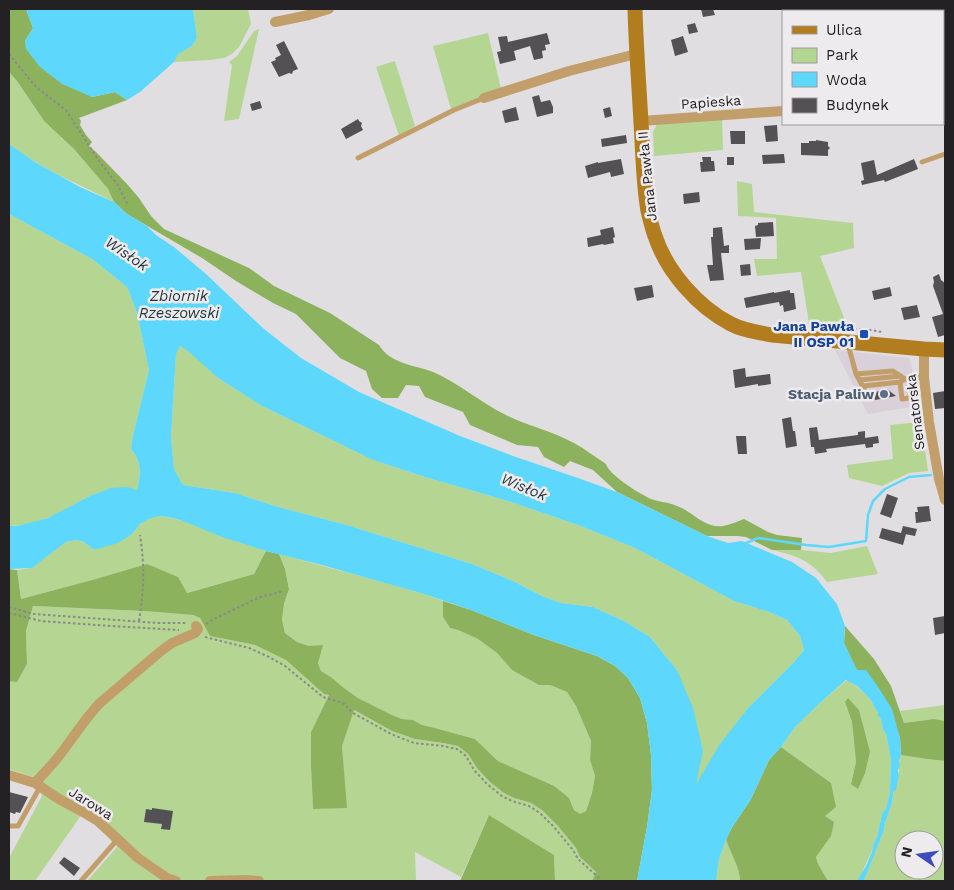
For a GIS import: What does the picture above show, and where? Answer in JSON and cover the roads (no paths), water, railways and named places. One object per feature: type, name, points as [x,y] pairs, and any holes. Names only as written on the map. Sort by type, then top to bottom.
[{"type":"street","points":[[275,22],[329,9]]},
{"type":"street","name":"Jana Pawła II","points":[[635,9],[636,52],[648,209],[655,236],[665,259],[697,299],[732,325],[751,331],[772,335],[846,335],[924,349],[945,350]]},
{"type":"street","points":[[484,98],[636,52]]},
{"type":"street","name":"Papieska","points":[[641,121],[782,111]]},
{"type":"street","name":"Senatorska","points":[[924,349],[924,378],[929,422],[945,500]]},
{"type":"street","points":[[37,785],[100,702],[161,651],[196,629]]},
{"type":"street","name":"Jarowa","points":[[9,775],[37,785],[98,821],[138,858],[167,878],[176,881]]},
{"type":"street","points":[[210,881],[259,881]]},
{"type":"lane","points":[[358,158],[454,110],[484,98]]},
{"type":"lane","points":[[922,162],[945,154]]},
{"type":"lane","points":[[846,335],[856,374],[869,398]]},
{"type":"lane","points":[[856,374],[893,371],[902,379],[902,399],[909,398]]},
{"type":"lane","points":[[859,380],[924,378]]},
{"type":"lane","points":[[863,386],[902,379]]},
{"type":"lane","points":[[9,826],[18,826],[37,785]]},
{"type":"lane","points":[[81,881],[117,840]]},
{"type":"water","points":[[26,9],[193,9],[197,38],[192,46],[178,54],[174,62],[140,92],[127,100],[115,92],[92,97],[62,84],[40,67],[26,49],[25,41],[33,28]]},
{"type":"water","name":"Zbiornik Rzeszowski","points":[[9,144],[35,162],[80,187],[114,202],[127,214],[147,226],[156,235],[174,247],[206,274],[264,329],[301,358],[359,392],[460,436],[617,492],[707,536],[728,543],[742,541],[792,562],[816,578],[837,604],[845,626],[844,643],[857,670],[866,670],[892,709],[900,738],[901,755],[896,790],[893,792],[884,830],[863,881],[857,881],[872,852],[890,792],[891,759],[886,734],[878,713],[870,699],[857,686],[846,680],[795,727],[769,760],[751,799],[726,840],[719,859],[716,881],[637,881],[652,790],[651,755],[647,723],[640,698],[628,678],[615,666],[597,656],[424,594],[266,551],[168,517],[159,516],[149,519],[140,524],[132,534],[118,543],[94,550],[84,542],[76,540],[66,542],[32,568],[9,569],[9,526],[17,526],[48,518],[92,495],[111,488],[127,487],[137,490],[140,468],[131,449],[149,370],[137,313],[127,287],[92,259],[9,214]],"holes":[[[180,346],[218,378],[262,406],[373,460],[508,501],[578,525],[635,548],[734,601],[787,620],[800,636],[804,650],[748,708],[720,744],[696,784],[703,751],[693,708],[677,670],[650,637],[624,621],[593,607],[561,603],[542,596],[513,581],[472,564],[350,526],[235,493],[183,485],[174,469],[171,437],[176,354]]]},
{"type":"waterway","points":[[744,544],[758,538],[829,547],[866,541],[868,515],[873,501],[885,489],[909,477],[931,475]]},
{"type":"place","name":"Jana Pawła II OSP 01","points":[[864,334]]},
{"type":"place","name":"Stacja Paliw","points":[[884,394]]},
{"type":"water label","name":"Wisłok","points":[[127,254]]},
{"type":"water label","name":"Wisłok","points":[[524,487]]}]
